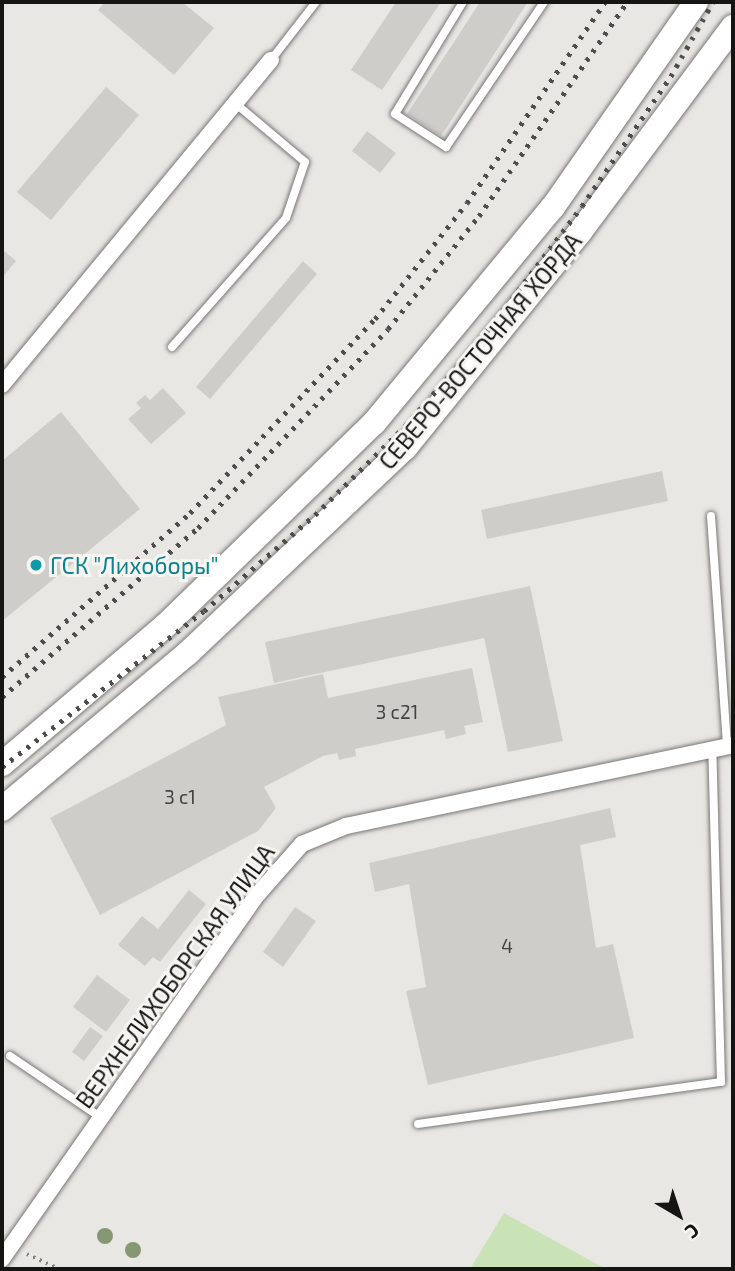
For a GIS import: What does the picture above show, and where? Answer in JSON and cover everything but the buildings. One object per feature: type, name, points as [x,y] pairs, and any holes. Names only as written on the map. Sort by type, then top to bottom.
[{"type":"main road","name":"СЕВЕРО-ВОСТОЧНАЯ ХОРДА","points":[[2,764],[165,626],[374,423],[553,207],[696,2]]},
{"type":"main road","name":"СЕВЕРО-ВОСТОЧНАЯ ХОРДА","points":[[2,809],[188,653],[405,448],[580,232],[733,27]]},
{"type":"street","points":[[2,385],[271,60]]},
{"type":"street","name":"ВЕРХНЕЛИХОБОРСКАЯ УЛИЦА","points":[[4,1253],[258,894],[302,844],[346,826],[724,747]]},
{"type":"lane","points":[[271,60],[316,2]]},
{"type":"lane","points":[[463,2],[395,114],[446,147],[544,2]]},
{"type":"lane","points":[[172,348],[286,218],[305,162],[235,103]]},
{"type":"lane","points":[[418,1124],[721,1082],[724,747],[711,516]]},
{"type":"lane","points":[[10,1056],[100,1117]]},
{"type":"path","points":[[4,1253],[59,1269]]},
{"type":"green space","points":[[504,1213],[606,1269],[470,1269]]},
{"type":"railway","points":[[2,677],[190,513],[375,319],[467,203],[605,2]]},
{"type":"railway","points":[[2,697],[198,528],[388,329],[479,216],[627,2]]},
{"type":"railway","points":[[2,767],[204,611],[315,515],[405,426],[480,341],[582,206],[671,76],[713,2]]},
{"type":"place","name":"ГСК \"Лихоборы\"","points":[[36,565]]}]
